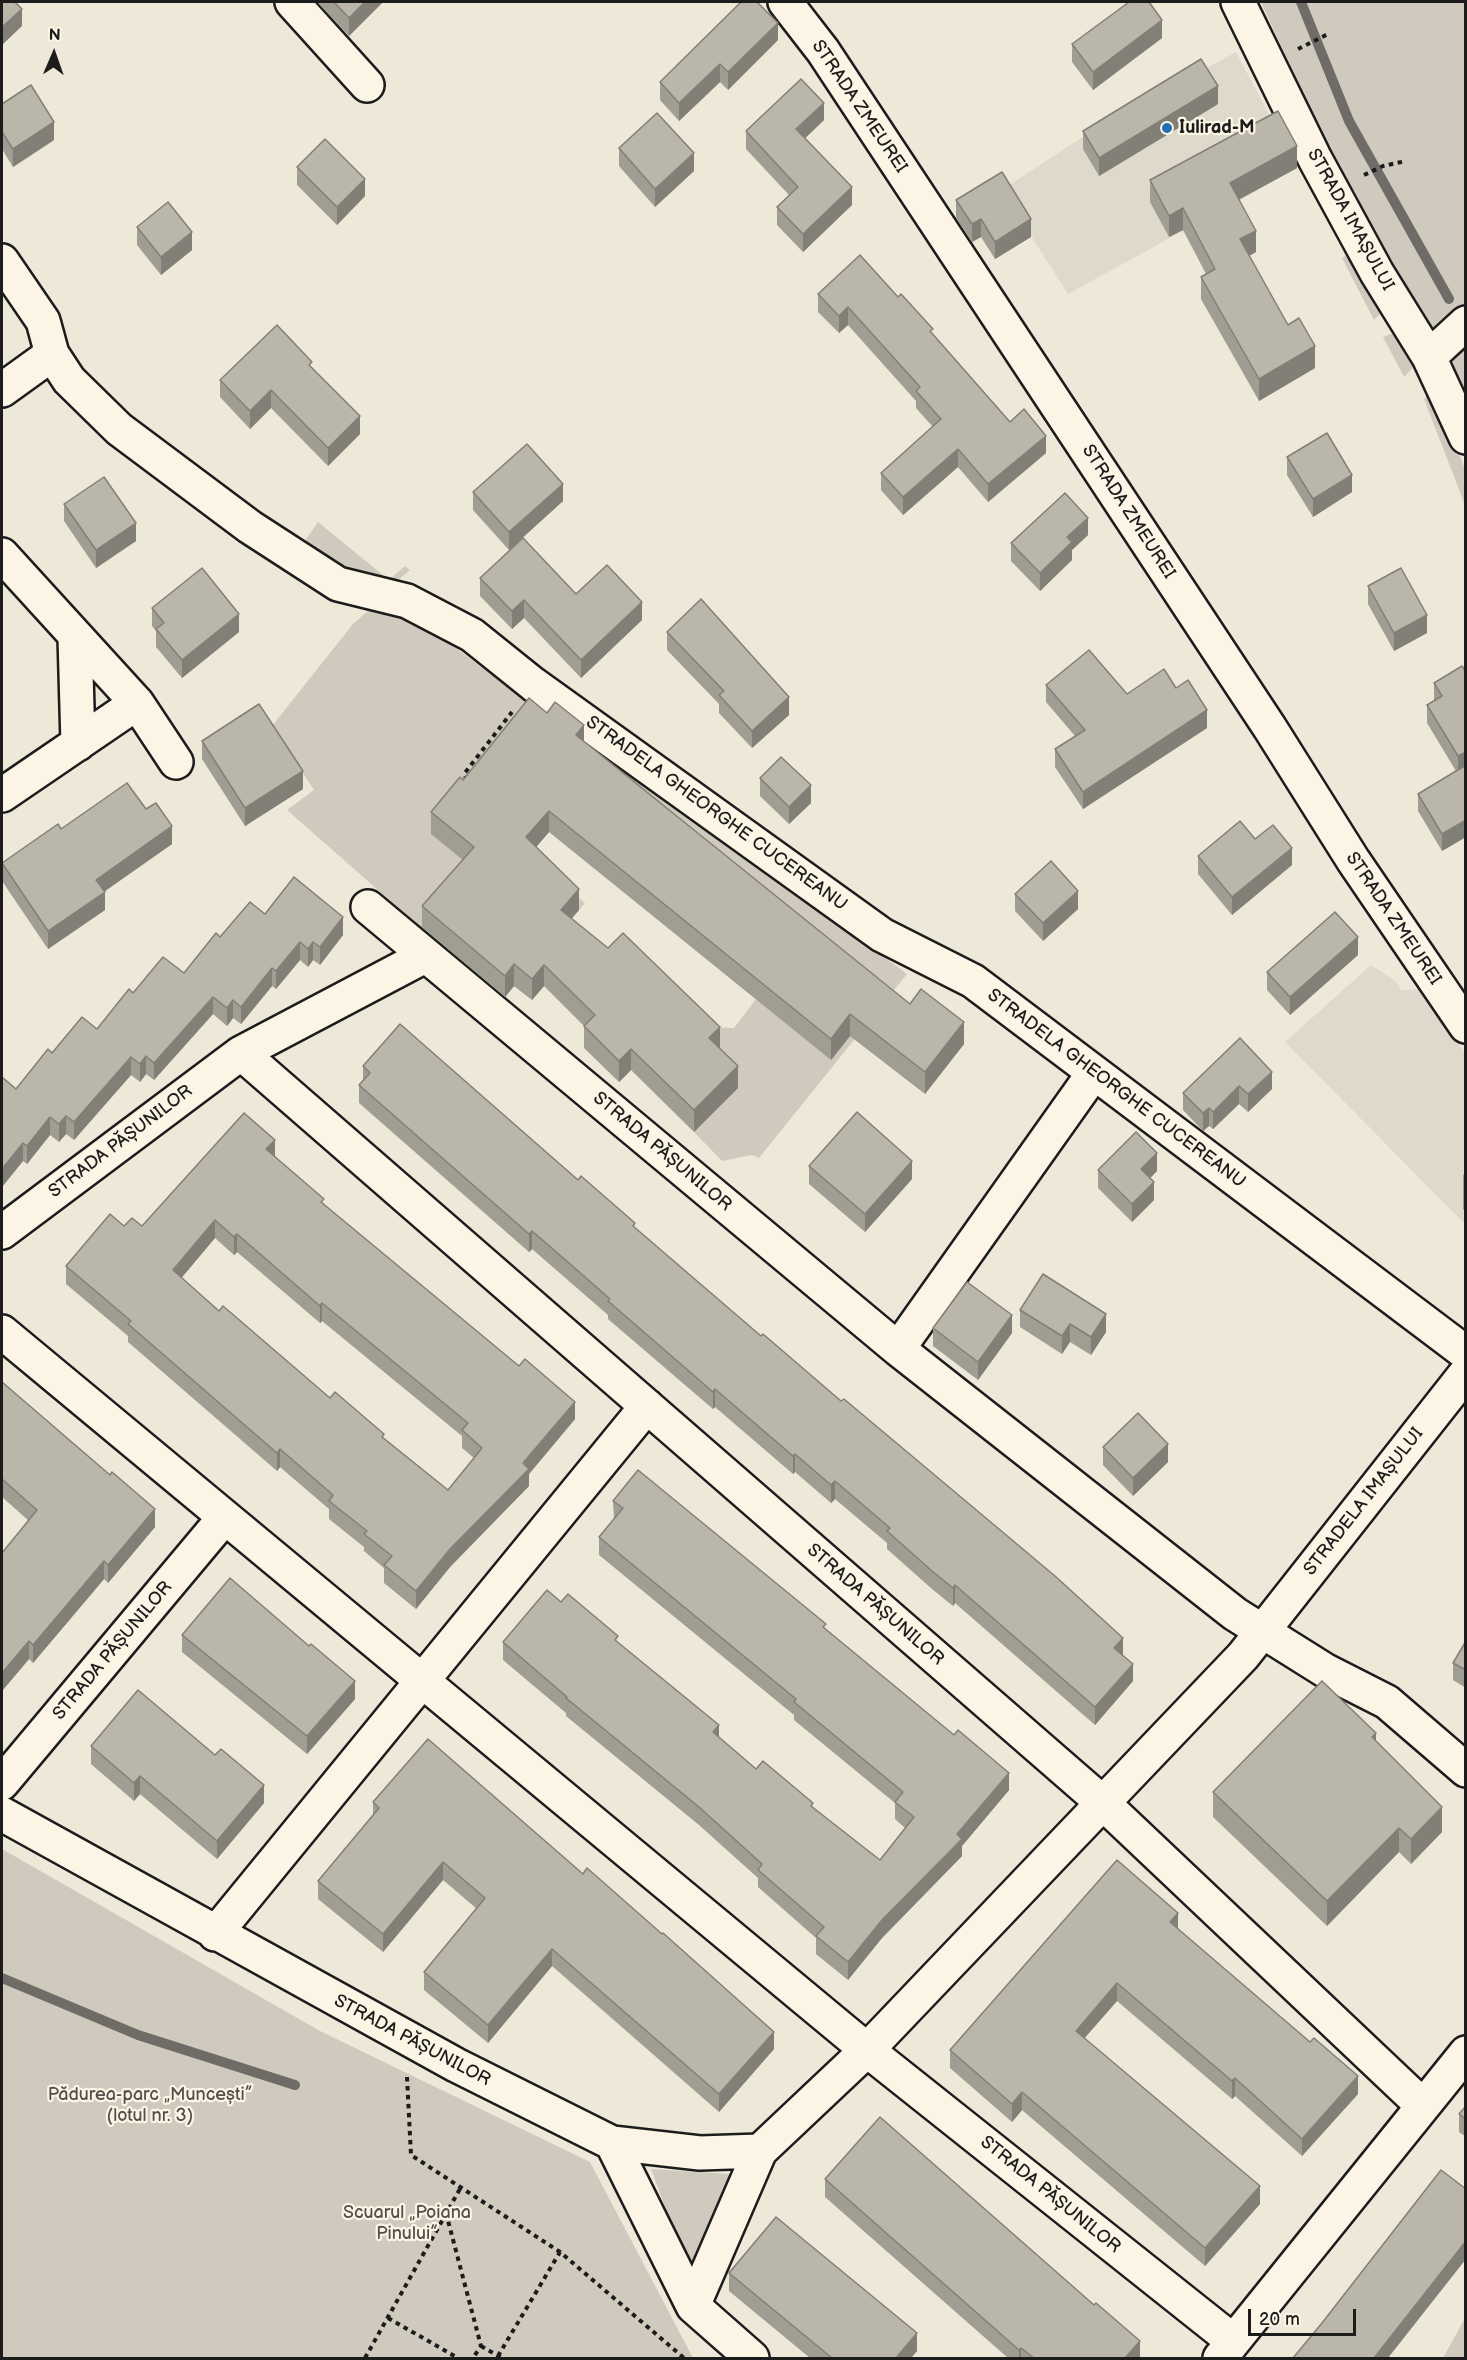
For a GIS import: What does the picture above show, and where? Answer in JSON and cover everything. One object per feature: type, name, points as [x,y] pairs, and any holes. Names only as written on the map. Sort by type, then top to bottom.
[{"type":"street","points":[[292,2],[367,85]]},
{"type":"street","name":"STRADA ZMEUREI","points":[[785,2],[837,71],[1264,718],[1353,860],[1466,1026]]},
{"type":"street","name":"STRADA IMAȘULUI","points":[[1238,2],[1315,159],[1377,273],[1429,357],[1466,437]]},
{"type":"street","name":"STRADELA GHEORGHE CUCEREANU","points":[[2,261],[43,321],[52,354],[69,380],[119,429],[250,527],[338,584],[407,601],[472,635],[533,684],[882,935],[973,981],[1049,1036],[1093,1074],[1466,1353]]},
{"type":"street","points":[[1429,357],[1466,323]]},
{"type":"street","points":[[2,390],[52,354]]},
{"type":"street","points":[[2,555],[137,704],[176,762]]},
{"type":"street","points":[[75,638],[78,744]]},
{"type":"street","points":[[2,795],[137,704]]},
{"type":"street","name":"STRADA PĂȘUNILOR","points":[[368,907],[898,1349],[1235,1614],[1264,1630],[1326,1671],[1387,1702],[1466,1770]]},
{"type":"street","name":"STRADA PĂȘUNILOR","points":[[2,1232],[241,1053],[425,956]]},
{"type":"street","name":"STRADA PĂȘUNILOR","points":[[241,1053],[1104,1804],[1422,2105]]},
{"type":"street","points":[[898,1349],[1093,1074]]},
{"type":"street","name":"STRADA PĂȘUNILOR","points":[[2,1332],[1226,2350],[1466,2053]]},
{"type":"street","name":"STRADELA IMAȘULUI","points":[[1264,1630],[1466,1373]]},
{"type":"street","points":[[215,1934],[647,1406]]},
{"type":"street","name":"STRADA PĂȘUNILOR","points":[[2,1784],[225,1518]]},
{"type":"street","points":[[693,2306],[760,2151],[867,2050],[1104,1804],[1264,1630]]},
{"type":"street","name":"STRADA PĂȘUNILOR","points":[[2,1814],[405,2038],[612,2142],[700,2153],[760,2151]]},
{"type":"street","points":[[612,2142],[693,2306],[752,2358]]},
{"type":"path","points":[[1295,51],[1330,33]]},
{"type":"path","points":[[1354,180],[1383,166],[1406,160]]},
{"type":"path","points":[[470,786],[464,774],[533,684]]},
{"type":"path","points":[[405,2038],[411,2155],[560,2252],[684,2358]]},
{"type":"path","points":[[365,2358],[461,2187]]},
{"type":"path","points":[[446,2213],[480,2346],[473,2358]]},
{"type":"path","points":[[480,2346],[500,2357],[560,2252]]},
{"type":"path","points":[[388,2318],[458,2358]]},
{"type":"shaded area","points":[[1236,52],[1297,168],[1068,294],[1002,190],[1073,143]]},
{"type":"shaded area","points":[[1371,965],[1395,981],[1401,990],[1424,989],[1465,1054],[1465,1224],[1285,1042]]},
{"type":"green space","points":[[1261,2],[1465,2],[1465,309],[1441,330],[1421,323],[1341,177]]},
{"type":"green space","points":[[1357,249],[1385,309],[1374,320],[1342,258]]},
{"type":"green space","points":[[1399,331],[1418,362],[1404,377],[1383,337]]},
{"type":"green space","points":[[1465,337],[1465,408],[1447,367],[1450,351]]},
{"type":"green space","points":[[1433,389],[1465,469],[1465,505],[1424,399]]},
{"type":"green space","points":[[318,522],[389,580],[405,566],[410,570],[391,586],[341,571],[300,548]]},
{"type":"green space","points":[[369,610],[428,627],[555,723],[460,798],[585,903],[561,931],[532,1000],[514,986],[503,1000],[287,810],[314,790],[272,726],[353,624]]},
{"type":"green space","points":[[591,739],[907,974],[759,1158],[752,1155],[722,1161],[694,1132],[737,1088],[697,1027],[734,1028],[756,999],[584,747]]},
{"type":"green space","points":[[2,1849],[320,2031],[590,2162],[693,2358],[2,2358]]},
{"type":"green space","points":[[651,2169],[730,2174],[690,2275]]},
{"type":"green space","points":[[1465,2318],[1465,2358],[1443,2358]]},
{"type":"building","points":[[2,2],[15,2],[22,9],[2,27]]},
{"type":"building","points":[[334,2],[365,2],[349,18]]},
{"type":"building","points":[[741,2],[757,2],[778,23],[728,72],[720,64],[679,103],[660,82]]},
{"type":"building","points":[[1129,2],[1149,2],[1162,20],[1093,72],[1072,44]]},
{"type":"building","points":[[1201,59],[1218,86],[1099,158],[1083,131]]},
{"type":"building","points":[[801,79],[824,103],[796,129],[852,187],[803,234],[777,207],[798,187],[746,131]]},
{"type":"building","points":[[31,85],[54,122],[13,149],[2,132],[2,104]]},
{"type":"building","points":[[1278,111],[1297,146],[1230,183],[1256,231],[1240,239],[1288,325],[1299,318],[1315,346],[1259,379],[1201,277],[1215,269],[1183,208],[1169,216],[1150,180]]},
{"type":"building","points":[[657,113],[694,153],[655,189],[619,148]]},
{"type":"building","points":[[325,139],[365,179],[337,207],[297,167]]},
{"type":"building","points":[[1002,172],[1031,219],[995,242],[981,219],[972,224],[956,200]]},
{"type":"building","points":[[168,202],[192,232],[161,257],[137,227]]},
{"type":"building","points":[[860,255],[898,297],[901,294],[933,329],[930,331],[1010,422],[1024,409],[1046,436],[988,484],[958,449],[903,497],[881,473],[941,419],[916,391],[920,387],[848,307],[839,316],[818,294]]},
{"type":"building","points":[[277,325],[312,362],[309,365],[360,416],[328,448],[271,390],[250,411],[220,380]]},
{"type":"building","points":[[1327,433],[1352,475],[1313,499],[1287,457]]},
{"type":"building","points":[[527,444],[563,484],[509,532],[473,492]]},
{"type":"building","points":[[104,477],[136,523],[96,550],[64,504]]},
{"type":"building","points":[[1065,493],[1088,518],[1067,537],[1072,542],[1040,573],[1011,543]]},
{"type":"building","points":[[523,538],[576,594],[607,565],[642,602],[581,660],[524,600],[512,611],[480,578]]},
{"type":"building","points":[[202,568],[239,614],[182,660],[156,629],[164,623],[152,608]]},
{"type":"building","points":[[1401,568],[1427,615],[1394,633],[1368,586]]},
{"type":"building","points":[[701,599],[789,697],[752,731],[719,695],[724,691],[667,632]]},
{"type":"building","points":[[1089,650],[1127,694],[1164,669],[1176,688],[1188,680],[1207,710],[1083,792],[1055,749],[1085,730],[1046,685]]},
{"type":"building","points":[[1462,666],[1466,672],[1466,752],[1458,756],[1427,705],[1442,696],[1434,683]]},
{"type":"building","points":[[529,698],[547,713],[555,702],[584,725],[576,735],[910,1004],[921,989],[964,1022],[925,1072],[850,1014],[831,1039],[549,811],[526,837],[579,889],[561,910],[608,948],[623,933],[720,1027],[709,1038],[738,1066],[694,1110],[631,1049],[619,1061],[584,1026],[595,1015],[544,965],[532,979],[514,964],[505,976],[422,906],[474,847],[431,812],[460,777],[463,780]]},
{"type":"building","points":[[259,704],[303,771],[245,808],[202,741]]},
{"type":"building","points":[[781,757],[811,785],[789,807],[760,778]]},
{"type":"building","points":[[1466,765],[1466,820],[1442,834],[1418,794]]},
{"type":"building","points":[[127,783],[146,809],[156,803],[172,826],[96,880],[105,892],[48,931],[2,863],[58,824],[61,829]]},
{"type":"building","points":[[1240,821],[1255,839],[1273,825],[1292,848],[1232,897],[1198,856]]},
{"type":"building","points":[[1051,861],[1078,891],[1043,923],[1015,894]]},
{"type":"building","points":[[294,877],[343,917],[320,947],[313,942],[308,949],[300,942],[276,971],[272,968],[241,1007],[233,1000],[227,1008],[213,997],[154,1063],[146,1056],[140,1064],[131,1057],[74,1122],[66,1116],[59,1124],[50,1117],[27,1146],[23,1143],[2,1169],[2,1077],[16,1089],[48,1049],[52,1053],[82,1017],[97,1029],[129,989],[133,993],[163,957],[184,973],[216,933],[220,937],[250,902],[265,914]]},
{"type":"building","points":[[1335,912],[1358,937],[1290,997],[1267,972]]},
{"type":"building","points":[[400,1024],[578,1180],[581,1176],[635,1223],[633,1226],[761,1336],[763,1334],[841,1401],[844,1399],[1055,1576],[1123,1638],[1114,1648],[1133,1664],[1095,1707],[955,1585],[953,1588],[932,1571],[887,1531],[890,1528],[835,1481],[831,1485],[795,1454],[793,1456],[715,1389],[713,1392],[608,1301],[610,1299],[569,1263],[532,1231],[529,1234],[359,1085],[370,1073],[363,1066]]},
{"type":"building","points":[[1240,1038],[1272,1072],[1248,1094],[1239,1086],[1213,1112],[1209,1108],[1203,1113],[1183,1093]]},
{"type":"building","points":[[857,1112],[912,1161],[865,1214],[809,1166]]},
{"type":"building","points":[[244,1113],[275,1140],[266,1149],[324,1199],[321,1202],[519,1366],[525,1359],[575,1402],[523,1463],[529,1469],[450,1549],[416,1591],[384,1565],[392,1556],[364,1534],[367,1531],[329,1501],[333,1495],[280,1449],[277,1453],[128,1324],[131,1321],[66,1266],[110,1214],[124,1226],[132,1218],[142,1226]],"holes":[[[215,1220],[234,1237],[237,1234],[320,1306],[322,1303],[468,1423],[462,1430],[482,1448],[448,1490],[382,1437],[384,1434],[335,1392],[330,1398],[223,1306],[219,1311],[173,1270]]]},
{"type":"building","points":[[1136,1132],[1157,1153],[1141,1169],[1154,1182],[1132,1204],[1098,1170]]},
{"type":"building","points":[[1043,1274],[1106,1314],[1091,1337],[1070,1324],[1062,1336],[1020,1310]]},
{"type":"building","points":[[967,1282],[1012,1315],[978,1362],[933,1328]]},
{"type":"building","points":[[2,1382],[110,1475],[112,1472],[155,1509],[108,1565],[104,1561],[33,1645],[29,1641],[2,1673],[2,1553],[37,1510],[2,1479]]},
{"type":"building","points":[[1138,1413],[1168,1444],[1133,1478],[1103,1447]]},
{"type":"building","points":[[638,1470],[826,1624],[823,1627],[954,1735],[958,1730],[1009,1773],[957,1834],[962,1839],[882,1920],[848,1962],[816,1936],[824,1927],[758,1870],[762,1864],[699,1807],[566,1698],[503,1642],[547,1590],[561,1602],[568,1594],[618,1636],[615,1640],[719,1725],[713,1732],[756,1769],[763,1761],[813,1803],[811,1806],[880,1860],[914,1817],[895,1802],[903,1792],[794,1702],[796,1699],[599,1537],[623,1508],[613,1501]]},
{"type":"building","points":[[230,1578],[309,1646],[311,1644],[355,1681],[307,1736],[182,1635]]},
{"type":"building","points":[[1466,1641],[1466,1670],[1453,1663]]},
{"type":"building","points":[[1322,1681],[1376,1733],[1372,1737],[1442,1807],[1411,1839],[1399,1828],[1327,1901],[1213,1792]]},
{"type":"building","points":[[138,1690],[215,1755],[221,1749],[264,1785],[217,1841],[140,1776],[134,1783],[91,1746]]},
{"type":"building","points":[[428,1739],[583,1874],[587,1868],[774,2032],[719,2094],[552,1949],[488,2025],[424,1972],[485,1898],[443,1862],[383,1934],[318,1881],[379,1808],[373,1802]]},
{"type":"building","points":[[1117,1860],[1178,1913],[1170,1922],[1310,2042],[1314,2038],[1358,2076],[1302,2139],[1235,2078],[1232,2081],[1117,1983],[1076,2031],[1260,2186],[1205,2248],[1022,2092],[1012,2104],[950,2050]]},
{"type":"building","points":[[1466,2106],[1466,2119],[1459,2114]]},
{"type":"building","points":[[880,2117],[1094,2305],[1096,2303],[1140,2341],[1125,2358],[1034,2358],[1021,2348],[1019,2350],[825,2179]]},
{"type":"building","points":[[1441,2170],[1466,2189],[1466,2241],[1374,2358],[1293,2358],[1322,2323]]},
{"type":"building","points":[[776,2217],[917,2333],[896,2358],[832,2358],[729,2273]]},
{"type":"waterway","points":[[1301,2],[1349,121],[1449,299]]},
{"type":"waterway","points":[[2,1978],[138,2035],[295,2085]]},
{"type":"place","name":"Iulirad-M","points":[[1167,128]]},
{"type":"park label","name":"Pădurea-parc „Muncești” (lotul nr. 3)","points":[[150,2105]]},
{"type":"park label","name":"Scuarul „Poiana Pinului”","points":[[407,2223]]}]
